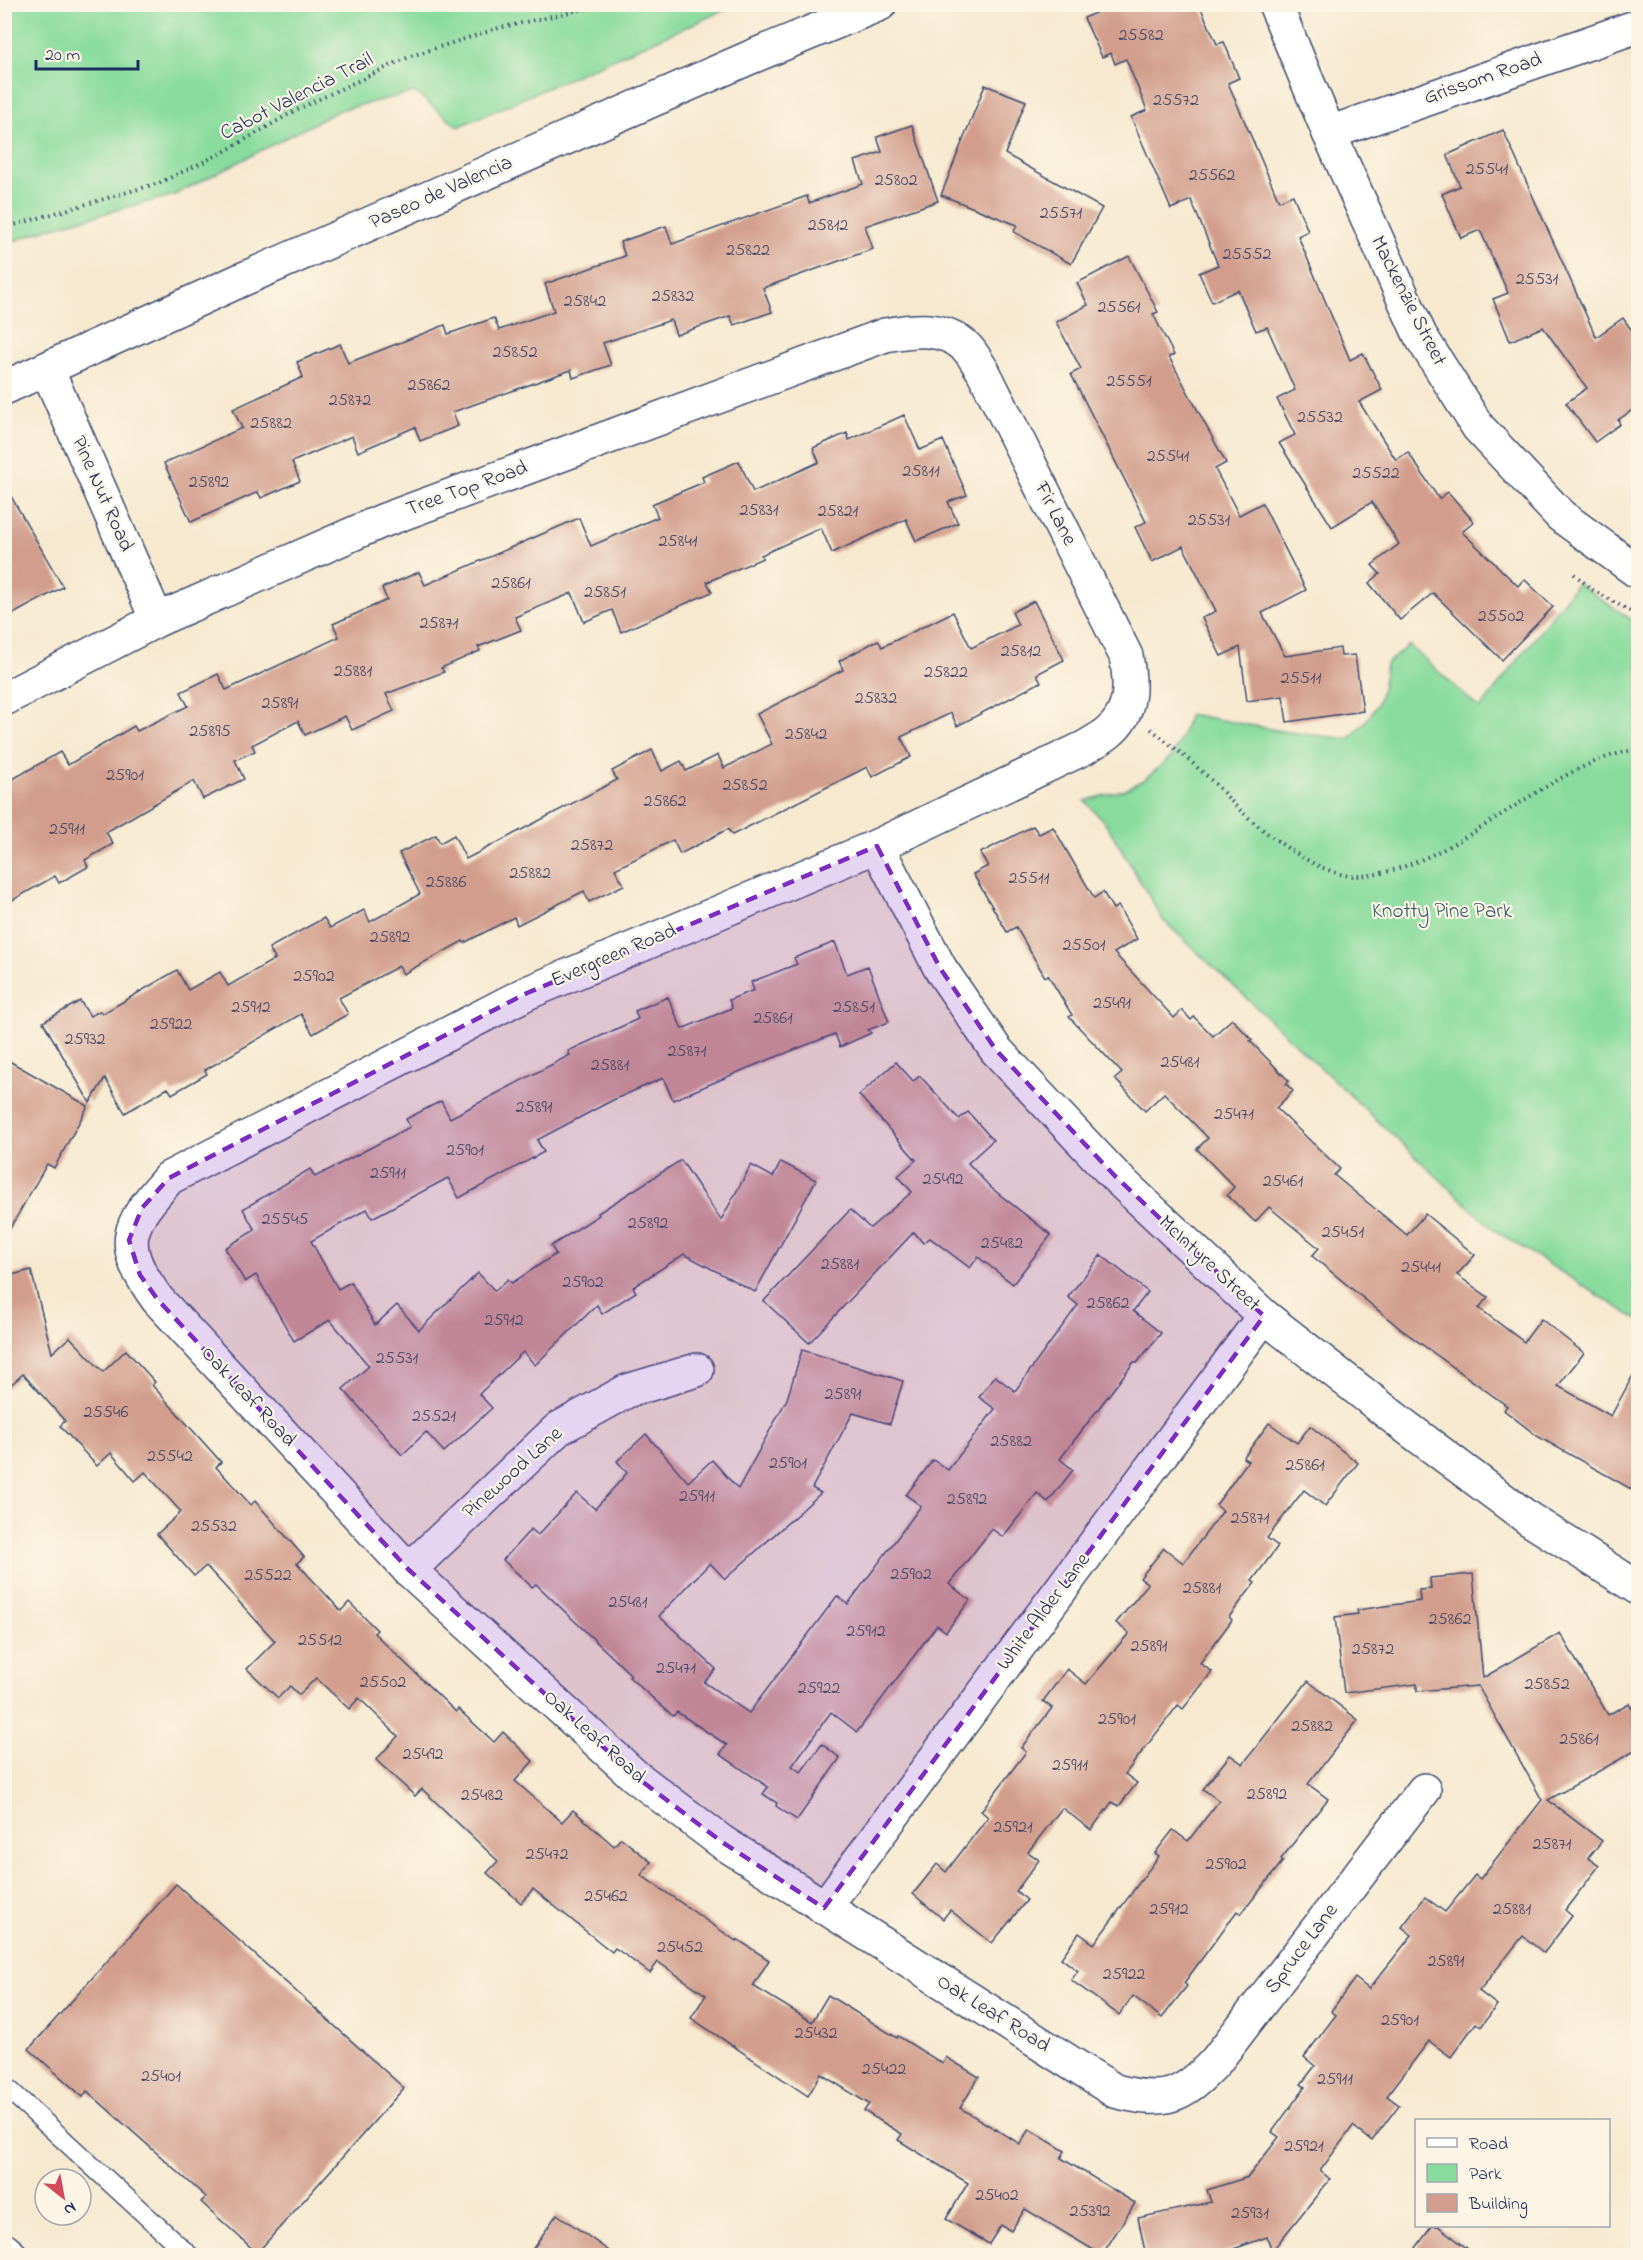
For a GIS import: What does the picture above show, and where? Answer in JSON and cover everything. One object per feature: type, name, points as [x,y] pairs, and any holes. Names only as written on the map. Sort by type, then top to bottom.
[{"type":"street","name":"Paseo de Valencia","points":[[4,388],[252,275],[740,62],[880,4]]},
{"type":"street","name":"Mackenzie Street","points":[[1275,4],[1329,133],[1420,335],[1478,427],[1561,516],[1638,572]]},
{"type":"street","name":"Grissom Road","points":[[1329,133],[1638,26]]},
{"type":"street","name":"Tree Top Road","points":[[4,699],[157,620],[382,521],[885,335],[917,329],[946,334]]},
{"type":"street","name":"Fir Lane","points":[[946,334],[967,348],[983,371],[1126,656],[1131,682],[1126,709]]},
{"type":"street","name":"Pine Nut Road","points":[[47,369],[157,620]]},
{"type":"street","name":"Evergreen Road","points":[[129,1240],[142,1208],[169,1178],[527,993],[877,846],[1084,748],[1110,731],[1126,709]]},
{"type":"street","name":"McIntyre Street","points":[[877,846],[939,968],[996,1050],[1116,1177],[1264,1316],[1402,1424],[1520,1512],[1638,1588]]},
{"type":"street","name":"Oak Leaf Road","points":[[129,1240],[140,1275],[158,1300],[409,1570],[635,1776],[722,1842],[1115,2091],[1139,2097],[1170,2096]]},
{"type":"street","name":"White Alder Lane","points":[[824,1908],[1264,1316]]},
{"type":"street","name":"Pinewood Lane","points":[[409,1570],[558,1429],[627,1391],[697,1370]]},
{"type":"street","name":"Spruce Lane","points":[[1170,2096],[1197,2082],[1216,2061],[1424,1790]]},
{"type":"street","points":[[4,2250],[10,2256]]},
{"type":"lane","points":[[4,2085],[190,2256]]},
{"type":"path","name":"Cabot Valencia Trail","points":[[4,228],[159,183],[220,154],[300,108],[411,56],[499,28],[606,4]]},
{"type":"path","points":[[1574,574],[1593,590],[1638,616]]},
{"type":"path","points":[[1126,709],[1212,780],[1264,832],[1328,870],[1354,876],[1393,870],[1429,855],[1475,832],[1573,770],[1619,753],[1638,749]]},
{"type":"highlighted area","points":[[877,846],[940,968],[996,1050],[1116,1177],[1264,1316],[824,1908],[722,1842],[635,1776],[409,1570],[158,1300],[140,1275],[129,1240],[142,1208],[169,1178],[527,993]]},
{"type":"green space","points":[[4,5],[736,5],[458,127],[415,92],[340,110],[174,195],[53,227],[5,244]]},
{"type":"green space","name":"Knotty Pine Park","points":[[1577,583],[1638,624],[1638,1320],[1494,1230],[1163,920],[1107,825],[1085,801],[1126,789],[1145,779],[1171,757],[1182,736],[1189,714],[1287,732],[1349,739],[1376,706],[1382,689],[1386,664],[1409,645],[1480,709]]},
{"type":"building","points":[[1114,4],[1199,4],[1217,44],[1224,42],[1239,78],[1228,83],[1279,201],[1293,195],[1308,231],[1298,236],[1350,360],[1363,353],[1382,390],[1359,402],[1396,460],[1408,452],[1439,499],[1448,492],[1474,522],[1462,532],[1518,586],[1524,579],[1553,607],[1502,660],[1433,593],[1400,620],[1369,583],[1380,574],[1372,565],[1399,544],[1372,502],[1332,527],[1279,443],[1295,435],[1277,399],[1295,390],[1267,327],[1256,331],[1238,290],[1212,302],[1199,273],[1218,265],[1191,200],[1171,209],[1131,117],[1147,110],[1126,59],[1115,64],[1111,53],[1102,57],[1084,18]]},
{"type":"building","points":[[985,85],[1026,101],[1005,154],[1102,208],[1071,264],[1014,232],[1017,225],[941,195]]},
{"type":"building","points":[[912,125],[938,201],[865,226],[873,249],[763,288],[772,312],[734,325],[730,316],[676,335],[671,320],[603,343],[611,365],[573,378],[571,370],[453,412],[458,426],[420,441],[415,427],[358,452],[352,436],[292,462],[300,481],[261,498],[258,492],[191,522],[164,463],[242,428],[233,409],[303,377],[297,362],[340,344],[348,363],[445,325],[448,334],[494,318],[499,330],[554,311],[545,284],[625,256],[620,242],[666,226],[672,244],[807,196],[809,203],[863,184],[855,161],[882,152],[877,137]]},
{"type":"building","points":[[1503,130],[1596,337],[1623,318],[1638,339],[1638,406],[1618,420],[1620,424],[1595,442],[1566,403],[1587,388],[1543,327],[1510,341],[1493,299],[1508,293],[1480,230],[1461,238],[1442,194],[1460,186],[1447,155]]},
{"type":"building","points":[[1129,256],[1158,312],[1153,314],[1174,355],[1169,357],[1226,463],[1215,469],[1239,515],[1262,503],[1306,590],[1262,613],[1285,656],[1340,648],[1341,656],[1355,655],[1363,711],[1287,722],[1283,696],[1247,701],[1240,647],[1221,656],[1202,618],[1216,611],[1183,546],[1152,562],[1135,527],[1146,522],[1071,374],[1081,369],[1056,322],[1088,305],[1077,283]]},
{"type":"building","points":[[904,415],[920,450],[943,440],[967,495],[948,502],[958,523],[916,541],[906,519],[832,553],[821,528],[761,555],[763,558],[707,582],[712,592],[621,632],[612,610],[584,622],[572,593],[515,617],[521,630],[478,647],[480,651],[441,668],[444,672],[386,694],[394,711],[352,730],[345,716],[305,735],[298,721],[252,745],[255,751],[235,760],[244,779],[203,799],[194,781],[106,832],[113,844],[85,860],[88,867],[59,883],[55,876],[4,905],[4,784],[60,752],[68,765],[134,726],[137,731],[188,706],[181,692],[218,674],[226,690],[339,637],[333,624],[387,600],[382,588],[419,572],[425,585],[579,518],[591,546],[658,517],[652,504],[704,482],[702,477],[739,461],[753,492],[819,462],[813,448],[847,433],[849,440]]},
{"type":"building","points":[[4,484],[63,587],[4,619]]},
{"type":"building","points":[[1034,601],[1064,660],[1037,674],[1041,682],[957,726],[951,713],[901,737],[911,757],[872,777],[867,767],[732,835],[728,829],[680,854],[673,840],[615,869],[624,885],[589,902],[584,891],[517,925],[514,917],[464,943],[463,941],[403,974],[399,966],[339,998],[348,1014],[313,1034],[301,1014],[205,1070],[207,1074],[172,1094],[168,1088],[125,1113],[105,1078],[90,1103],[43,1022],[80,1001],[90,1016],[100,1011],[102,1014],[177,970],[188,990],[220,972],[228,986],[275,959],[269,948],[324,918],[330,928],[364,910],[370,922],[420,894],[399,853],[436,835],[440,843],[454,835],[466,859],[617,780],[612,771],[652,750],[662,771],[681,761],[686,771],[718,755],[724,768],[772,744],[757,714],[843,670],[839,661],[878,640],[882,647],[953,612],[971,648],[1018,625],[1012,612]]},
{"type":"building","points":[[1033,826],[1039,834],[1053,827],[1094,898],[1103,892],[1113,909],[1118,906],[1137,939],[1114,953],[1174,1018],[1182,1010],[1191,1020],[1194,1017],[1213,1036],[1232,1019],[1289,1081],[1286,1084],[1293,1091],[1276,1108],[1340,1169],[1334,1175],[1407,1235],[1425,1214],[1475,1255],[1457,1275],[1488,1297],[1479,1308],[1524,1342],[1541,1319],[1584,1353],[1558,1386],[1611,1416],[1638,1366],[1638,1493],[1537,1436],[1504,1410],[1507,1406],[1402,1330],[1312,1256],[1319,1248],[1269,1207],[1255,1222],[1227,1195],[1234,1187],[1197,1149],[1208,1138],[1164,1093],[1145,1111],[1115,1079],[1122,1073],[1069,1017],[1072,1015],[1048,975],[1045,977],[1016,927],[1007,932],[973,874],[988,866],[980,853]]},
{"type":"building","points":[[835,942],[847,974],[868,966],[889,1022],[868,1030],[871,1033],[840,1047],[835,1034],[673,1100],[663,1078],[613,1100],[537,1140],[544,1152],[459,1198],[448,1178],[372,1218],[367,1209],[311,1241],[338,1289],[351,1282],[375,1325],[397,1305],[419,1330],[478,1273],[495,1291],[508,1279],[512,1283],[556,1254],[551,1246],[681,1160],[721,1220],[751,1165],[773,1177],[781,1162],[816,1180],[755,1292],[684,1254],[633,1287],[636,1292],[602,1314],[597,1305],[535,1365],[523,1352],[479,1394],[492,1408],[444,1452],[426,1432],[402,1455],[343,1389],[369,1366],[330,1320],[294,1341],[256,1275],[245,1282],[225,1248],[255,1230],[243,1209],[310,1169],[315,1177],[410,1127],[406,1119],[441,1101],[450,1118],[570,1055],[568,1051],[638,1019],[635,1011],[668,997],[682,1029],[732,1008],[729,1000],[754,990],[751,982],[797,964],[794,958]]},
{"type":"building","points":[[4,1058],[88,1106],[54,1168],[47,1164],[4,1239]]},
{"type":"building","points":[[896,1062],[913,1081],[920,1076],[959,1119],[968,1112],[993,1140],[968,1163],[990,1187],[1051,1235],[1013,1284],[978,1257],[970,1268],[930,1238],[923,1243],[914,1232],[809,1343],[764,1301],[850,1210],[870,1228],[912,1192],[898,1176],[916,1160],[859,1095]]},
{"type":"building","points":[[1101,1255],[1148,1292],[1133,1311],[1161,1333],[1137,1363],[1134,1362],[1060,1459],[1073,1470],[1048,1502],[1037,1493],[1003,1537],[992,1529],[949,1584],[970,1600],[946,1632],[937,1625],[857,1732],[831,1712],[792,1766],[801,1772],[822,1744],[840,1758],[797,1820],[763,1794],[768,1787],[720,1754],[727,1745],[677,1712],[673,1716],[629,1677],[631,1675],[536,1584],[532,1587],[503,1560],[531,1529],[538,1535],[577,1493],[595,1509],[627,1473],[617,1461],[646,1434],[688,1482],[712,1460],[738,1489],[787,1399],[802,1350],[903,1381],[890,1424],[853,1413],[812,1488],[821,1493],[725,1579],[710,1563],[659,1616],[716,1669],[704,1682],[749,1713],[837,1596],[848,1604],[921,1506],[906,1495],[933,1460],[948,1470],[995,1409],[979,1397],[995,1376],[1015,1391],[1078,1305],[1068,1297]]},
{"type":"building","points":[[31,1270],[52,1353],[70,1337],[103,1372],[126,1350],[155,1382],[152,1385],[221,1462],[216,1467],[251,1505],[255,1501],[304,1557],[297,1563],[341,1611],[349,1602],[377,1630],[374,1633],[456,1712],[458,1709],[494,1742],[503,1732],[533,1761],[515,1781],[562,1822],[573,1810],[614,1846],[621,1838],[651,1862],[641,1875],[736,1941],[737,1939],[769,1960],[753,1986],[812,2022],[828,1995],[943,2064],[946,2057],[979,2077],[960,2108],[1020,2144],[1029,2129],[1065,2151],[1061,2158],[1135,2203],[1102,2255],[1025,2209],[1011,2231],[1001,2225],[989,2244],[946,2219],[968,2183],[898,2140],[902,2134],[864,2111],[869,2104],[821,2074],[808,2096],[691,2018],[706,1995],[658,1962],[650,1973],[615,1948],[612,1952],[533,1889],[521,1903],[487,1873],[498,1861],[422,1789],[415,1796],[376,1760],[398,1736],[359,1698],[349,1709],[316,1678],[299,1695],[290,1686],[278,1698],[247,1669],[275,1641],[206,1566],[194,1576],[157,1534],[181,1512],[145,1472],[135,1481],[111,1453],[97,1466],[60,1426],[65,1421],[23,1374],[4,1391],[4,1277]]},
{"type":"building","points":[[1269,1423],[1297,1443],[1310,1426],[1358,1463],[1325,1506],[1304,1490],[1267,1538],[1278,1546],[1252,1581],[1255,1583],[1229,1617],[1232,1620],[1200,1663],[1212,1672],[1183,1709],[1178,1705],[1125,1774],[1137,1783],[1119,1806],[1112,1802],[1091,1830],[1062,1808],[1028,1852],[1039,1860],[1016,1891],[1027,1900],[992,1943],[950,1910],[943,1919],[913,1894],[937,1864],[946,1872],[988,1817],[981,1811],[1026,1752],[1021,1748],[1052,1708],[1043,1701],[1067,1669],[1086,1684],[1129,1633],[1116,1623],[1148,1584],[1140,1578],[1164,1548],[1183,1563],[1223,1511],[1216,1505],[1248,1461],[1243,1458]]},
{"type":"building","points":[[1473,1574],[1483,1678],[1560,1633],[1608,1715],[1629,1703],[1638,1719],[1638,1749],[1548,1800],[1602,1841],[1588,1858],[1599,1866],[1565,1910],[1572,1916],[1544,1953],[1523,1936],[1479,1991],[1497,2005],[1481,2027],[1476,2023],[1451,2057],[1429,2041],[1387,2096],[1399,2105],[1372,2141],[1353,2126],[1320,2171],[1330,2179],[1272,2251],[1267,2237],[1214,2256],[1146,2256],[1138,2218],[1211,2202],[1207,2190],[1248,2177],[1279,2137],[1272,2132],[1305,2087],[1301,2084],[1315,2066],[1304,2057],[1336,2015],[1331,2011],[1355,1978],[1369,1989],[1412,1935],[1402,1927],[1425,1897],[1445,1912],[1475,1875],[1480,1879],[1542,1800],[1478,1686],[1417,1691],[1417,1684],[1344,1693],[1335,1617],[1358,1614],[1357,1610],[1420,1601],[1419,1590],[1431,1589],[1430,1578]]},
{"type":"building","points":[[1308,1681],[1358,1720],[1308,1784],[1328,1799],[1241,1914],[1237,1911],[1184,1983],[1187,1986],[1162,2018],[1133,1996],[1119,2015],[1071,1980],[1078,1971],[1061,1958],[1079,1933],[1094,1944],[1159,1856],[1155,1853],[1173,1830],[1188,1841],[1219,1801],[1203,1789],[1230,1755],[1243,1764]]},
{"type":"building","points":[[176,1884],[404,2088],[257,2253],[201,2202],[206,2197],[87,2091],[83,2097],[29,2049]]},
{"type":"building","points":[[557,2214],[616,2256],[528,2256]]},
{"type":"building","points":[[1431,2227],[1439,2227],[1477,2256],[1410,2256]]}]
